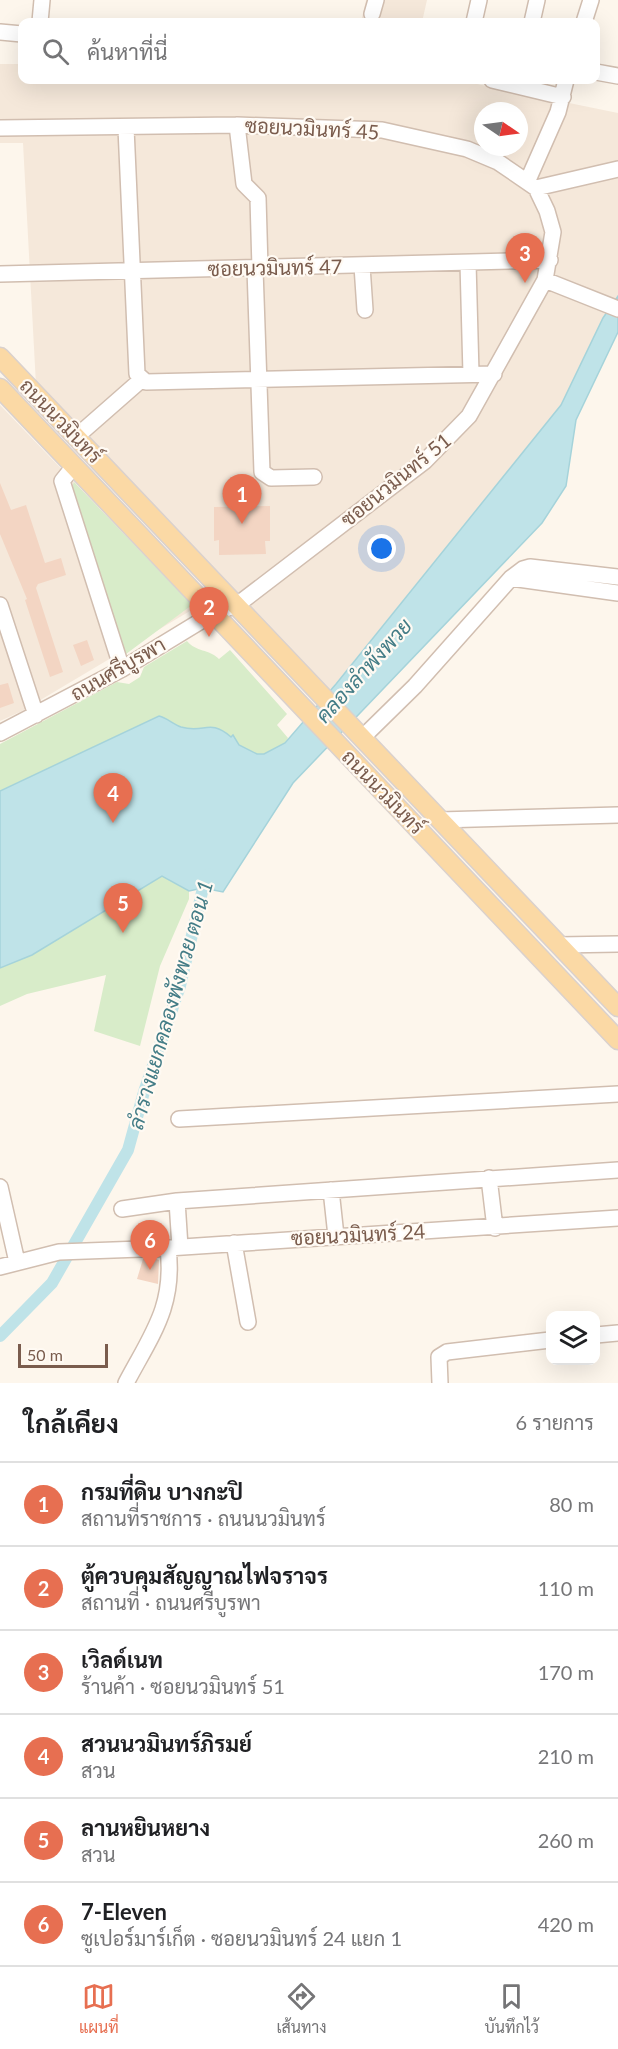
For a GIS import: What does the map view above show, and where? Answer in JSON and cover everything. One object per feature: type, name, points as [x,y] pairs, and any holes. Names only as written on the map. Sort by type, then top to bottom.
[{"type":"main road","name":"ถนนนวมินทร์","points":[[0,357],[618,1007]]},
{"type":"main road","name":"ถนนนวมินทร์","points":[[0,388],[618,1040]]},
{"type":"street","points":[[40,18],[42,0]]},
{"type":"street","points":[[475,18],[479,0]]},
{"type":"street","points":[[533,18],[537,0]]},
{"type":"street","points":[[585,18],[591,0]]},
{"type":"street","points":[[0,33],[18,34]]},
{"type":"street","points":[[600,73],[618,76]]},
{"type":"street","points":[[509,84],[563,97]]},
{"type":"street","points":[[550,260],[553,232],[532,184],[563,97],[565,84]]},
{"type":"street","points":[[237,125],[244,184],[258,198],[257,378],[262,472],[271,478],[314,477]]},
{"type":"street","name":"ซอยนวมินทร์ 45","points":[[0,128],[237,125],[382,130],[467,149],[498,162],[532,184]]},
{"type":"street","points":[[126,128],[130,270],[137,374],[141,380],[147,382],[494,374]]},
{"type":"street","points":[[532,184],[618,170]]},
{"type":"street","name":"ซอยนวมินทร์ 47","points":[[0,274],[550,260]]},
{"type":"street","name":"ซอยนวมินทร์ 51","points":[[237,605],[426,461],[469,416],[545,280],[550,260]]},
{"type":"street","points":[[468,263],[471,374]]},
{"type":"street","points":[[362,266],[365,310]]},
{"type":"street","points":[[545,280],[618,309]]},
{"type":"street","points":[[76,437],[141,380]]},
{"type":"street","points":[[74,466],[62,481],[122,669]]},
{"type":"street","points":[[357,732],[415,686],[511,578],[523,569],[530,567],[618,577]]},
{"type":"street","points":[[511,578],[585,591],[618,593]]},
{"type":"street","points":[[0,605],[36,715]]},
{"type":"street","name":"ถนนศรีบูรพา","points":[[0,733],[122,669],[214,613],[237,605]]},
{"type":"street","points":[[440,820],[618,815]]},
{"type":"street","points":[[559,945],[618,944]]},
{"type":"street","points":[[179,1119],[618,1094]]},
{"type":"street","points":[[122,1209],[177,1201],[618,1170]]},
{"type":"street","points":[[489,1178],[495,1227]]},
{"type":"street","points":[[0,1187],[17,1262]]},
{"type":"street","points":[[331,1190],[336,1236]]},
{"type":"street","points":[[126,1383],[165,1309],[170,1290],[177,1201]]},
{"type":"street","name":"ซอยนวมินทร์ 24","points":[[0,1267],[66,1252],[618,1218]]},
{"type":"street","points":[[234,1243],[248,1322]]},
{"type":"street","points":[[600,1335],[618,1333]]},
{"type":"street","points":[[440,1383],[439,1357],[447,1352],[546,1340]]},
{"type":"shaded area","points":[[366,0],[427,0],[423,18],[362,18]]},
{"type":"shaded area","points":[[0,64],[18,64],[18,84],[477,84],[618,113],[618,296],[603,318],[561,405],[328,693],[36,385],[23,143],[0,143]]},
{"type":"shaded area","points":[[0,405],[195,608],[22,711],[0,721]]},
{"type":"green space","points":[[74,482],[192,605],[122,657],[70,492]]},
{"type":"green space","points":[[187,641],[219,659],[230,650],[287,714],[277,725],[288,738],[285,743],[264,754],[189,891],[189,899],[160,966],[140,1046],[94,1031],[106,975],[27,994],[0,1006],[0,744],[117,682],[129,684],[140,677],[144,667]]},
{"type":"water","name":"คลองลำพังพวย","points":[[618,296],[618,332],[576,420],[566,486],[542,523],[293,783],[223,892],[203,888],[189,891],[162,876],[32,955],[0,968],[0,791],[159,716],[189,729],[217,728],[231,737],[233,735],[239,745],[257,754],[264,754],[285,743],[336,684],[561,405],[603,318]]},
{"type":"building","points":[[0,483],[11,510],[26,505],[45,563],[61,558],[66,575],[38,584],[36,588],[63,672],[50,677],[25,600],[27,599],[0,534]]},
{"type":"building","points":[[270,506],[270,541],[265,541],[266,554],[219,555],[219,540],[214,541],[214,507]]},
{"type":"building","points":[[87,640],[94,660],[81,666],[73,645]]},
{"type":"building","points":[[8,683],[14,703],[0,708],[0,685]]},
{"type":"building","points":[[143,1259],[159,1260],[158,1284],[137,1279]]},
{"type":"waterway","name":"ลำรางแยกคลองพังพวย ตอน 1","points":[[0,1336],[52,1283],[128,1150],[144,1092],[180,986],[203,888],[209,874]]},
{"type":"place","name":"เวิลด์เนท","points":[[525,283]]},
{"type":"place","name":"กรมที่ดิน บางกะปิ","points":[[242,524]]},
{"type":"place","name":"ตู้ควบคุมสัญญาณไฟจราจร","points":[[209,637]]},
{"type":"place","name":"สวนนวมินทร์ภิรมย์","points":[[113,823]]},
{"type":"place","name":"ลานหยินหยาง","points":[[123,933]]},
{"type":"place","name":"7-Eleven","points":[[150,1270]]}]
